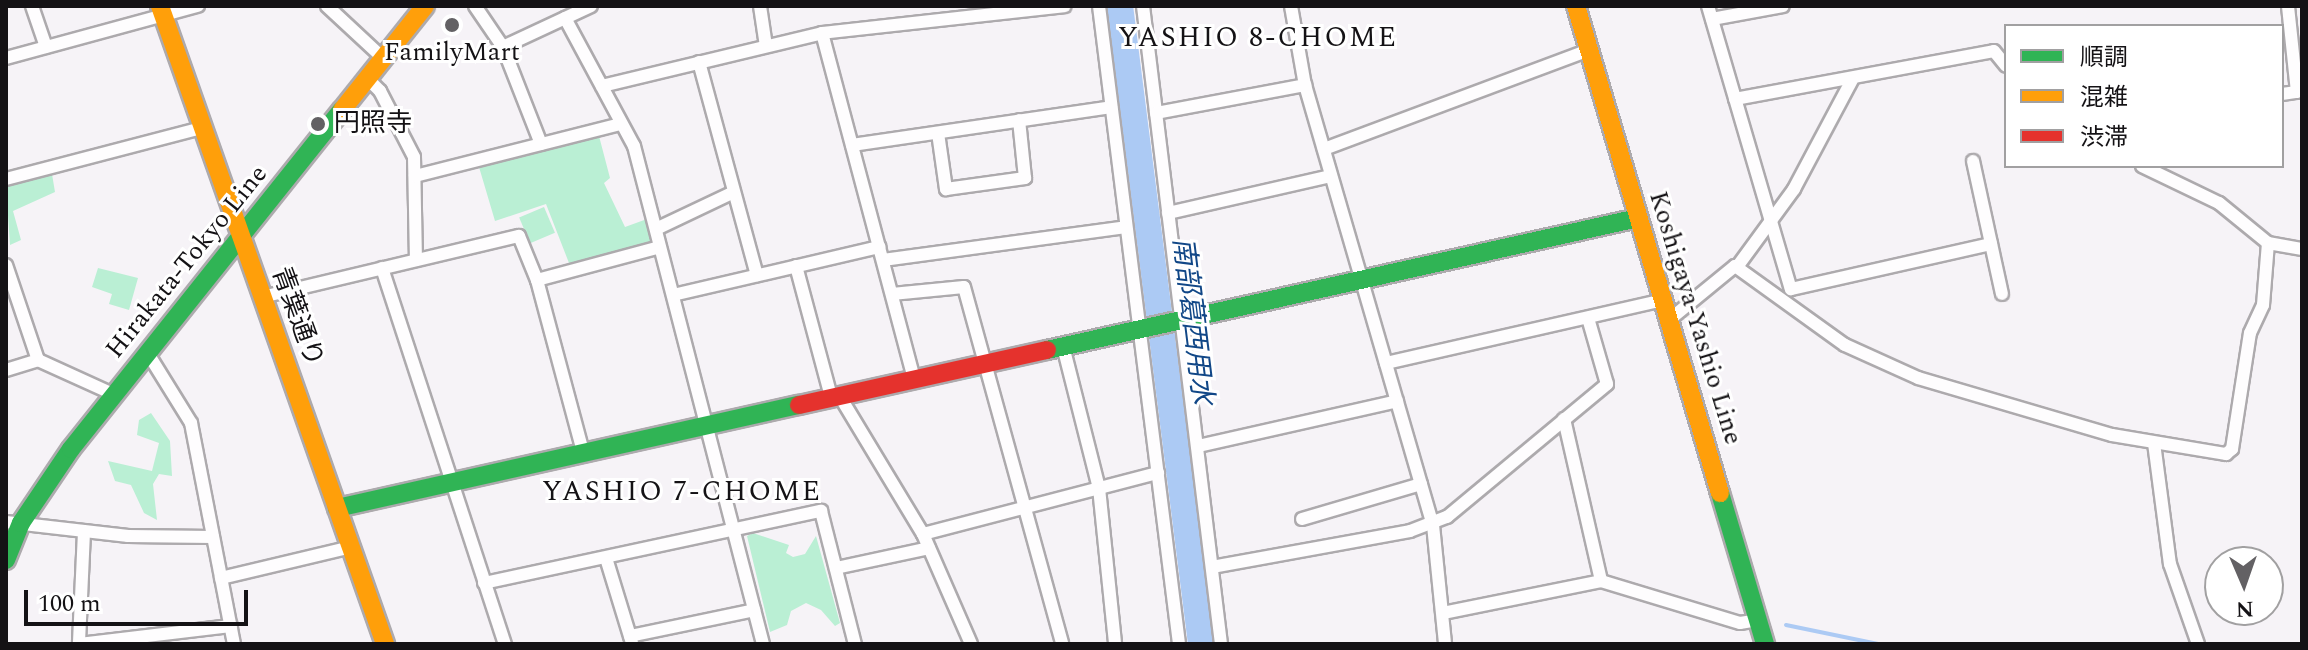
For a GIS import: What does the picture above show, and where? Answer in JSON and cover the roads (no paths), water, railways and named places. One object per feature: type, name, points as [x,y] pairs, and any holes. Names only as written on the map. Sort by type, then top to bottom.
[{"type":"street","points":[[32,6],[46,47]]},
{"type":"street","points":[[6,58],[162,11],[198,6]]},
{"type":"street","points":[[327,6],[384,59]]},
{"type":"street","name":"Hirakata-Tokyo Line","points":[[6,560],[14,523],[113,394],[425,6]]},
{"type":"street","points":[[475,6],[503,47],[541,144]]},
{"type":"street","points":[[503,47],[591,6]]},
{"type":"street","points":[[760,6],[766,46]]},
{"type":"street","points":[[602,86],[822,33],[1065,6]]},
{"type":"street","points":[[1099,6],[1179,644]]},
{"type":"street","points":[[1143,6],[1221,644]]},
{"type":"street","points":[[1291,6],[1305,85],[1433,525],[1445,644]]},
{"type":"street","name":"Koshigaya-Yashio Line","points":[[1576,6],[1765,644]]},
{"type":"street","points":[[1777,6],[1710,12],[1791,289],[1991,244]]},
{"type":"street","points":[[2284,94],[2297,92],[2288,6]]},
{"type":"street","name":"青葉通り","points":[[162,11],[385,644]]},
{"type":"street","points":[[565,18],[634,146],[763,644]]},
{"type":"street","points":[[822,33],[914,379]]},
{"type":"street","points":[[1324,149],[1589,50]]},
{"type":"street","points":[[1735,99],[1852,80],[1994,51],[2004,64]]},
{"type":"street","points":[[699,62],[757,275]]},
{"type":"street","points":[[368,79],[380,91],[414,157],[416,260]]},
{"type":"street","points":[[1669,320],[1737,267],[1773,222],[1852,80]]},
{"type":"street","points":[[1156,113],[1305,85]]},
{"type":"street","points":[[852,145],[1111,107]]},
{"type":"street","points":[[938,133],[946,189],[1025,178],[1019,120]]},
{"type":"street","points":[[415,176],[621,124]]},
{"type":"street","points":[[6,179],[202,128]]},
{"type":"street","points":[[1973,161],[2002,294]]},
{"type":"street","points":[[2146,168],[2219,203],[2268,243],[2302,249]]},
{"type":"street","points":[[1168,213],[1331,176]]},
{"type":"street","points":[[656,229],[734,192]]},
{"type":"street","points":[[337,508],[1638,218]]},
{"type":"street","points":[[673,295],[796,266],[1126,227]]},
{"type":"street","points":[[262,297],[519,236],[537,280],[583,452]]},
{"type":"street","points":[[1737,267],[1789,308],[1875,361],[2074,425],[2216,454],[2232,449],[2250,333],[2263,305],[2268,243]]},
{"type":"street","points":[[537,280],[660,247]]},
{"type":"street","points":[[6,265],[38,360]]},
{"type":"street","points":[[796,266],[835,396],[923,534],[971,644]]},
{"type":"street","points":[[382,268],[505,644]]},
{"type":"street","points":[[892,294],[964,287],[1062,644]]},
{"type":"street","points":[[1386,363],[1663,300]]},
{"type":"street","points":[[1212,567],[1433,525],[1512,468],[1607,384],[1588,318]]},
{"type":"street","points":[[1063,346],[1099,488],[1115,644]]},
{"type":"street","points":[[147,352],[191,423],[234,644]]},
{"type":"street","points":[[6,370],[38,360],[113,394]]},
{"type":"street","points":[[1198,446],[1397,401]]},
{"type":"street","points":[[1564,419],[1601,581]]},
{"type":"street","points":[[2154,443],[2170,564],[2198,644]]},
{"type":"street","points":[[923,534],[1158,473]]},
{"type":"street","points":[[1302,519],[1421,484]]},
{"type":"street","points":[[484,583],[821,511],[855,644]]},
{"type":"street","points":[[14,523],[84,532],[213,537]]},
{"type":"street","points":[[84,532],[79,643],[231,626]]},
{"type":"street","points":[[221,578],[351,547]]},
{"type":"street","points":[[836,568],[929,548]]},
{"type":"street","points":[[606,558],[631,640],[754,610]]},
{"type":"street","points":[[1443,613],[1601,581],[1740,623],[1758,620]]},
{"type":"waterway","name":"南部葛西用水","points":[[1120,6],[1201,644]]},
{"type":"waterway","points":[[1786,625],[1878,644]]},
{"type":"place","name":"FamilyMart","points":[[452,25]]},
{"type":"place","name":"円照寺","points":[[318,124]]},
{"type":"district","name":"YASHIO 8-CHOME","points":[[1258,38]]},
{"type":"district","name":"YASHIO 7-CHOME","points":[[682,492]]}]
